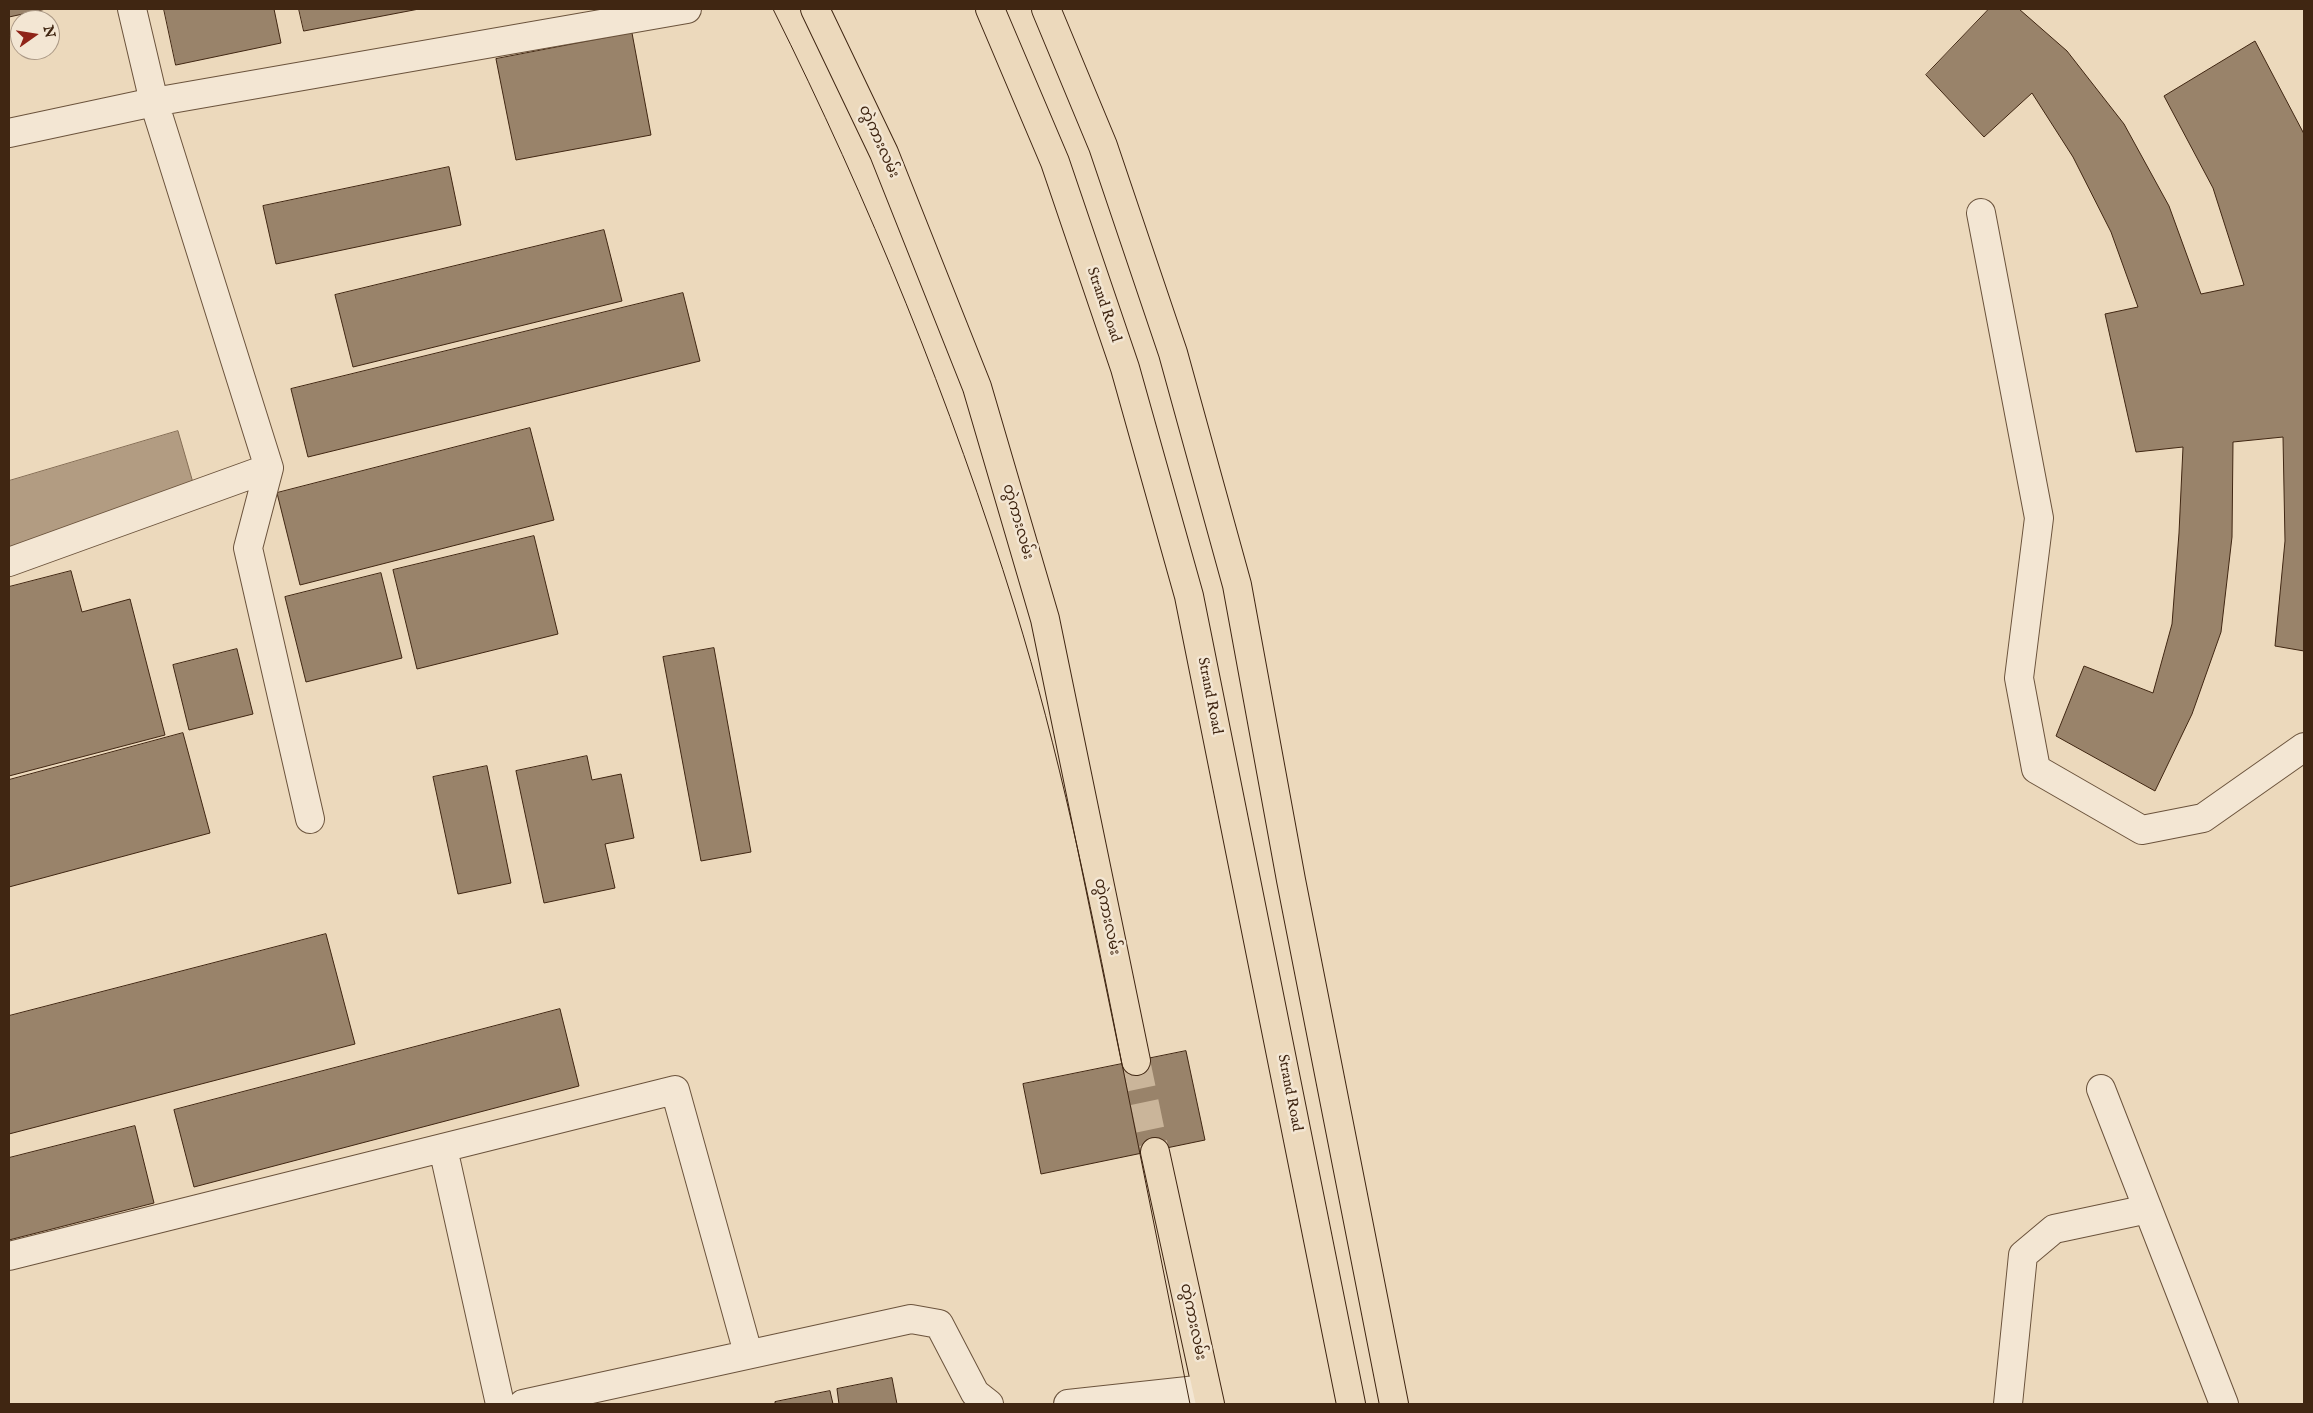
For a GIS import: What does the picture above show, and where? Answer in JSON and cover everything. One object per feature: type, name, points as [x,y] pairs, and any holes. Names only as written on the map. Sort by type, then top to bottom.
[{"type":"main road","name":"တွဲကားလမ်း","points":[[814,9],[884,153],[977,387],[1045,618],[1136,1061]]},
{"type":"main road","name":"Strand Road","points":[[990,9],[1055,162],[1125,368],[1189,596],[1351,1404]]},
{"type":"main road","points":[[1046,9],[1103,146],[1173,353],[1237,585],[1291,880],[1394,1404]]},
{"type":"main road","points":[[1288,1086],[1330,1078]]},
{"type":"main road","name":"တွဲကားလမ်း","points":[[1155,1152],[1208,1396]]},
{"type":"street","points":[[132,9],[154,102],[270,468],[248,548],[310,818]]},
{"type":"street","points":[[9,133],[154,102],[687,9]]},
{"type":"street","points":[[1981,213],[2039,518],[2019,678],[2036,768],[2142,830],[2203,818],[2304,747]]},
{"type":"street","points":[[9,562],[270,468]]},
{"type":"street","points":[[9,1256],[675,1090],[748,1353]]},
{"type":"street","points":[[2101,1090],[2224,1404]]},
{"type":"street","points":[[443,1148],[500,1404]]},
{"type":"street","points":[[2008,1404],[2023,1254],[2054,1229],[2148,1209]]},
{"type":"street","points":[[523,1404],[748,1353],[911,1319],[939,1324],[975,1393],[989,1404]]},
{"type":"street","points":[[1068,1404],[1208,1396]]},
{"type":"shaded area","points":[[178,431],[196,493],[9,548],[9,481]]},
{"type":"building","points":[[9,9],[46,9],[10,10],[9,17]]},
{"type":"building","points":[[164,9],[274,9],[281,43],[176,65]]},
{"type":"building","points":[[299,9],[419,9],[304,31]]},
{"type":"building","points":[[1989,9],[2019,9],[2067,51],[2124,124],[2169,206],[2201,294],[2244,285],[2213,188],[2164,96],[2255,41],[2304,134],[2304,651],[2275,646],[2285,541],[2283,437],[2233,442],[2232,537],[2221,632],[2192,714],[2155,791],[2056,736],[2084,666],[2153,693],[2172,624],[2183,447],[2136,452],[2105,314],[2138,307],[2111,232],[2073,157],[2032,93],[1984,137],[1926,75]]},
{"type":"building","points":[[632,33],[651,135],[516,160],[496,59]]},
{"type":"building","points":[[449,167],[461,225],[276,264],[263,206]]},
{"type":"building","points":[[604,230],[622,301],[353,367],[335,295]]},
{"type":"building","points":[[683,293],[700,361],[308,457],[291,389]]},
{"type":"building","points":[[530,428],[554,520],[300,585],[277,493]]},
{"type":"building","points":[[534,536],[558,634],[417,669],[393,570]]},
{"type":"building","points":[[71,571],[82,612],[130,599],[165,735],[9,776],[9,587]]},
{"type":"building","points":[[381,573],[402,658],[306,682],[285,597]]},
{"type":"building","points":[[714,648],[751,852],[701,861],[663,657]]},
{"type":"building","points":[[237,649],[253,714],[189,730],[173,665]]},
{"type":"building","points":[[183,733],[210,833],[9,887],[9,780]]},
{"type":"building","points":[[587,756],[592,780],[621,774],[634,838],[605,844],[615,888],[544,903],[516,771]]},
{"type":"building","points":[[487,766],[511,883],[458,894],[433,777]]},
{"type":"building","points":[[326,934],[355,1044],[9,1134],[9,1016]]},
{"type":"building","points":[[560,1009],[579,1086],[194,1187],[174,1110]]},
{"type":"building","points":[[1186,1051],[1205,1140],[1041,1174],[1023,1084]]},
{"type":"building","points":[[135,1126],[154,1203],[9,1240],[9,1158]]},
{"type":"building","points":[[892,1378],[897,1404],[839,1404],[837,1389]]},
{"type":"building","points":[[830,1391],[833,1404],[775,1404],[775,1402]]},
{"type":"tunnel","points":[[1136,1061],[1155,1152]]},
{"type":"tram line","points":[[773,9],[842,155],[906,303],[964,454],[1015,608],[1046,716],[1084,879],[1190,1404]]}]
